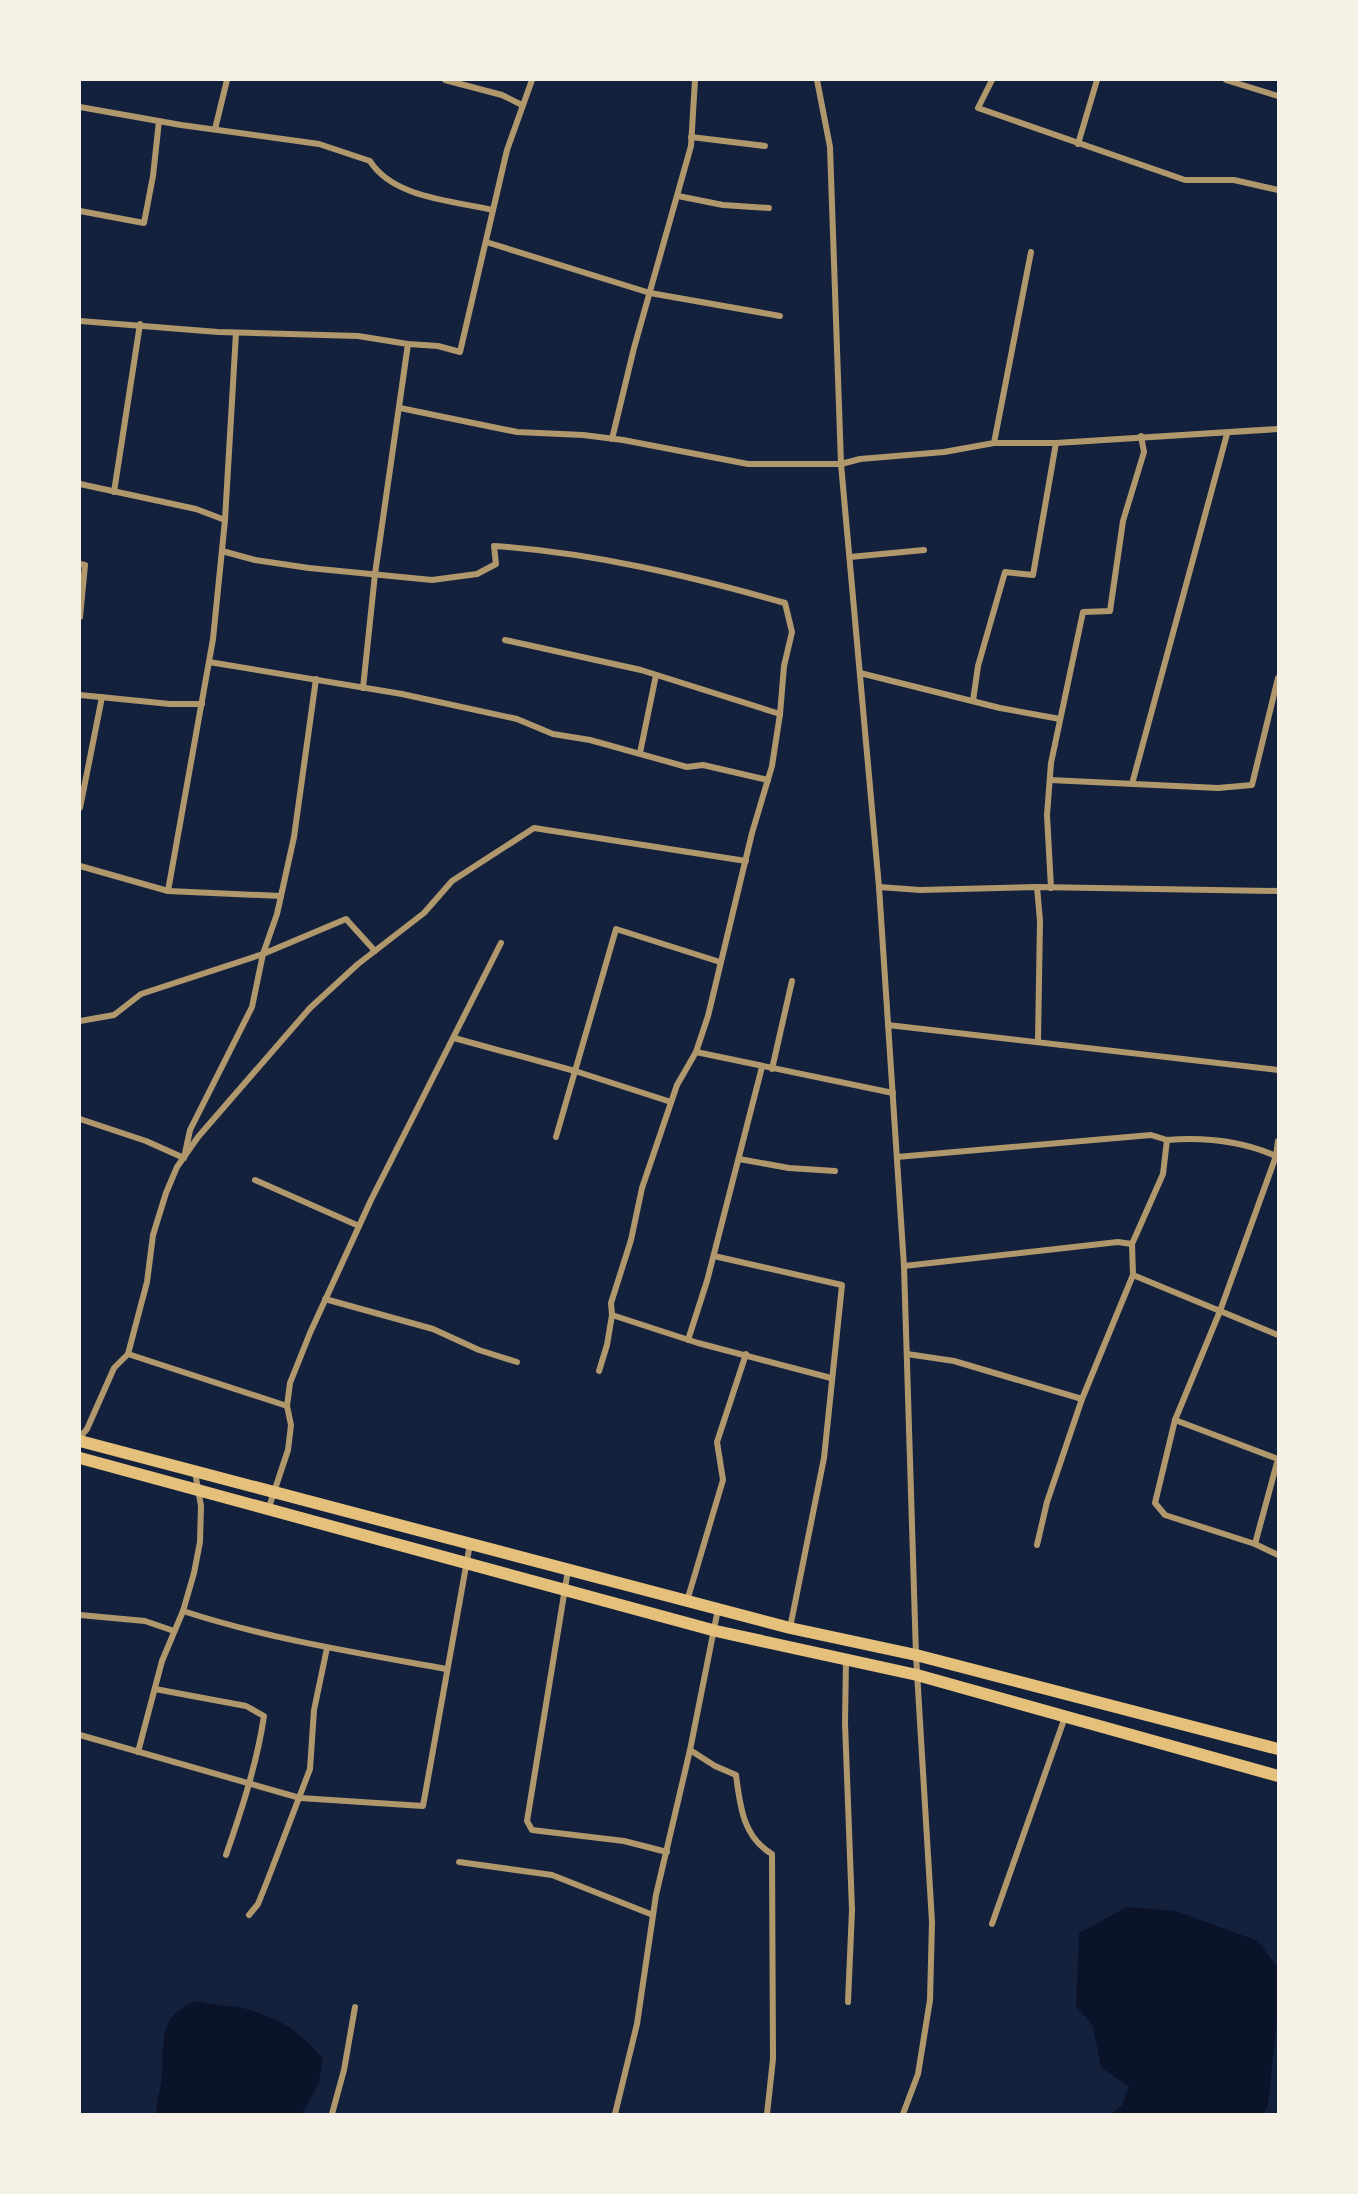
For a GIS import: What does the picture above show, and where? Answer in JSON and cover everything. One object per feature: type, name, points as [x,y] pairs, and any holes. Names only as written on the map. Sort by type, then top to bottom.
[{"type":"main road","points":[[80,1441],[790,1628],[916,1655],[1278,1749]]},
{"type":"main road","points":[[80,1458],[716,1631],[917,1675],[1278,1776]]},
{"type":"street","points":[[215,129],[226,80]]},
{"type":"street","points":[[445,80],[502,95],[522,105]]},
{"type":"street","points":[[80,321],[236,333],[358,336],[438,346],[460,352],[507,150],[532,80]]},
{"type":"street","points":[[612,439],[678,196],[691,137],[695,80]]},
{"type":"street","points":[[817,80],[830,147],[841,464],[879,887],[904,1266],[916,1655],[932,1922],[930,2000],[918,2074],[903,2115]]},
{"type":"street","points":[[992,80],[978,108],[1185,180],[1234,180],[1278,190]]},
{"type":"street","points":[[1078,144],[1097,80]]},
{"type":"street","points":[[1226,80],[1278,96]]},
{"type":"street","points":[[80,108],[319,144],[370,161],[379,175],[398,188],[493,210]]},
{"type":"street","points":[[80,211],[144,223],[153,176],[159,121]]},
{"type":"street","points":[[691,137],[765,146]]},
{"type":"street","points":[[678,196],[723,205],[769,208]]},
{"type":"street","points":[[486,242],[650,293],[780,316]]},
{"type":"street","points":[[994,442],[1031,252]]},
{"type":"street","points":[[114,492],[140,324]]},
{"type":"street","points":[[168,891],[209,662],[225,520],[236,333]]},
{"type":"street","points":[[363,688],[375,574],[408,344]]},
{"type":"street","points":[[400,408],[517,432],[612,439],[748,464],[841,464],[860,459],[944,452],[994,442],[1056,443],[1278,429]]},
{"type":"street","points":[[1132,784],[1227,434]]},
{"type":"street","points":[[1051,888],[1047,815],[1060,720],[1083,612],[1110,611],[1123,520],[1144,452],[1141,436]]},
{"type":"street","points":[[973,701],[978,666],[1005,572],[1033,575],[1056,443]]},
{"type":"street","points":[[80,484],[196,509],[225,520]]},
{"type":"street","points":[[222,551],[255,560],[432,580],[477,574],[496,564],[494,546],[549,550],[693,577],[785,603],[792,632],[784,666],[780,714],[768,780],[708,1016],[696,1052],[676,1085],[642,1188],[630,1240],[617,1277],[611,1303],[612,1315],[599,1371]]},
{"type":"street","points":[[850,557],[924,550]]},
{"type":"street","points":[[80,564],[85,565],[80,617]]},
{"type":"street","points":[[505,640],[656,675],[780,714]]},
{"type":"street","points":[[209,662],[402,694],[518,719],[553,734],[640,753],[687,767],[703,765],[768,780]]},
{"type":"street","points":[[860,673],[1060,720]]},
{"type":"street","points":[[640,753],[656,675]]},
{"type":"street","points":[[1050,780],[1218,788],[1252,786],[1278,678]]},
{"type":"street","points":[[184,1158],[189,1130],[252,1007],[263,954],[281,896],[294,837],[316,679]]},
{"type":"street","points":[[80,694],[202,704]]},
{"type":"street","points":[[80,808],[102,697]]},
{"type":"street","points":[[80,1437],[97,1408],[114,1368],[128,1354],[147,1282],[153,1236],[166,1193],[198,1137],[310,1008],[375,951],[424,913],[452,881],[534,828],[746,861]]},
{"type":"street","points":[[80,866],[168,891],[281,896]]},
{"type":"street","points":[[879,887],[966,890],[1037,887],[1278,891]]},
{"type":"street","points":[[1037,887],[1040,921],[1038,1041]]},
{"type":"street","points":[[80,1021],[114,1015],[141,994],[263,954],[346,919],[375,951]]},
{"type":"street","points":[[556,1137],[616,929],[720,962]]},
{"type":"street","points":[[268,1510],[272,1492],[288,1450],[291,1425],[287,1406],[290,1383],[359,1226],[501,942]]},
{"type":"street","points":[[772,1069],[792,981]]},
{"type":"street","points":[[888,1025],[1278,1070]]},
{"type":"street","points":[[454,1038],[575,1071],[671,1102]]},
{"type":"street","points":[[696,1052],[893,1093]]},
{"type":"street","points":[[688,1340],[714,1256],[762,1067]]},
{"type":"street","points":[[80,1119],[146,1141],[184,1158]]},
{"type":"street","points":[[897,1156],[1152,1135],[1167,1140],[1203,1138],[1259,1149],[1277,1156]]},
{"type":"street","points":[[1037,1545],[1047,1502],[1082,1399],[1133,1275],[1132,1244],[1163,1174],[1167,1140]]},
{"type":"street","points":[[1278,1141],[1277,1156],[1220,1311],[1175,1420],[1155,1503],[1165,1515],[1255,1544],[1278,1555]]},
{"type":"street","points":[[739,1159],[789,1168],[835,1172]]},
{"type":"street","points":[[255,1180],[359,1226]]},
{"type":"street","points":[[904,1266],[1118,1242],[1132,1244]]},
{"type":"street","points":[[714,1256],[842,1285],[824,1458],[804,1569],[790,1628]]},
{"type":"street","points":[[1133,1275],[1278,1335]]},
{"type":"street","points":[[326,1299],[433,1329],[480,1350],[517,1362]]},
{"type":"street","points":[[612,1315],[688,1340],[831,1378]]},
{"type":"street","points":[[128,1354],[287,1406]]},
{"type":"street","points":[[687,1600],[723,1480],[717,1442],[746,1354]]},
{"type":"street","points":[[907,1354],[954,1361],[1082,1399]]},
{"type":"street","points":[[1175,1420],[1278,1459],[1255,1544]]},
{"type":"street","points":[[138,1752],[162,1661],[183,1611],[200,1542],[201,1506],[195,1472]]},
{"type":"street","points":[[80,1735],[300,1798],[423,1806],[470,1544]]},
{"type":"street","points":[[568,1570],[527,1821],[532,1830],[624,1841],[667,1852]]},
{"type":"street","points":[[615,2115],[637,2024],[653,1915],[716,1631],[718,1609]]},
{"type":"street","points":[[183,1611],[224,1624],[327,1647],[446,1669]]},
{"type":"street","points":[[80,1615],[145,1622],[174,1631]]},
{"type":"street","points":[[249,1915],[258,1904],[310,1769],[314,1710],[327,1647]]},
{"type":"street","points":[[846,1660],[845,1723],[852,1910],[848,2002]]},
{"type":"street","points":[[155,1689],[246,1706],[264,1716],[249,1784],[226,1855]]},
{"type":"street","points":[[992,1923],[1065,1716]]},
{"type":"street","points":[[690,1750],[715,1766],[736,1775],[740,1813],[758,1846],[772,1854],[773,2059],[767,2115]]},
{"type":"street","points":[[459,1862],[552,1875],[653,1915]]},
{"type":"street","points":[[332,2115],[344,2070],[355,2007]]},
{"type":"water","points":[[1127,1907],[1176,1911],[1258,1941],[1278,1968],[1278,2011],[1268,2104],[1264,2114],[1111,2114],[1122,2105],[1129,2086],[1101,2068],[1093,2026],[1076,2006],[1079,1933]]},
{"type":"water","points":[[197,2001],[243,2008],[267,2016],[288,2026],[314,2049],[323,2059],[319,2083],[302,2114],[157,2114],[163,2045],[168,2024],[183,2007]]}]
